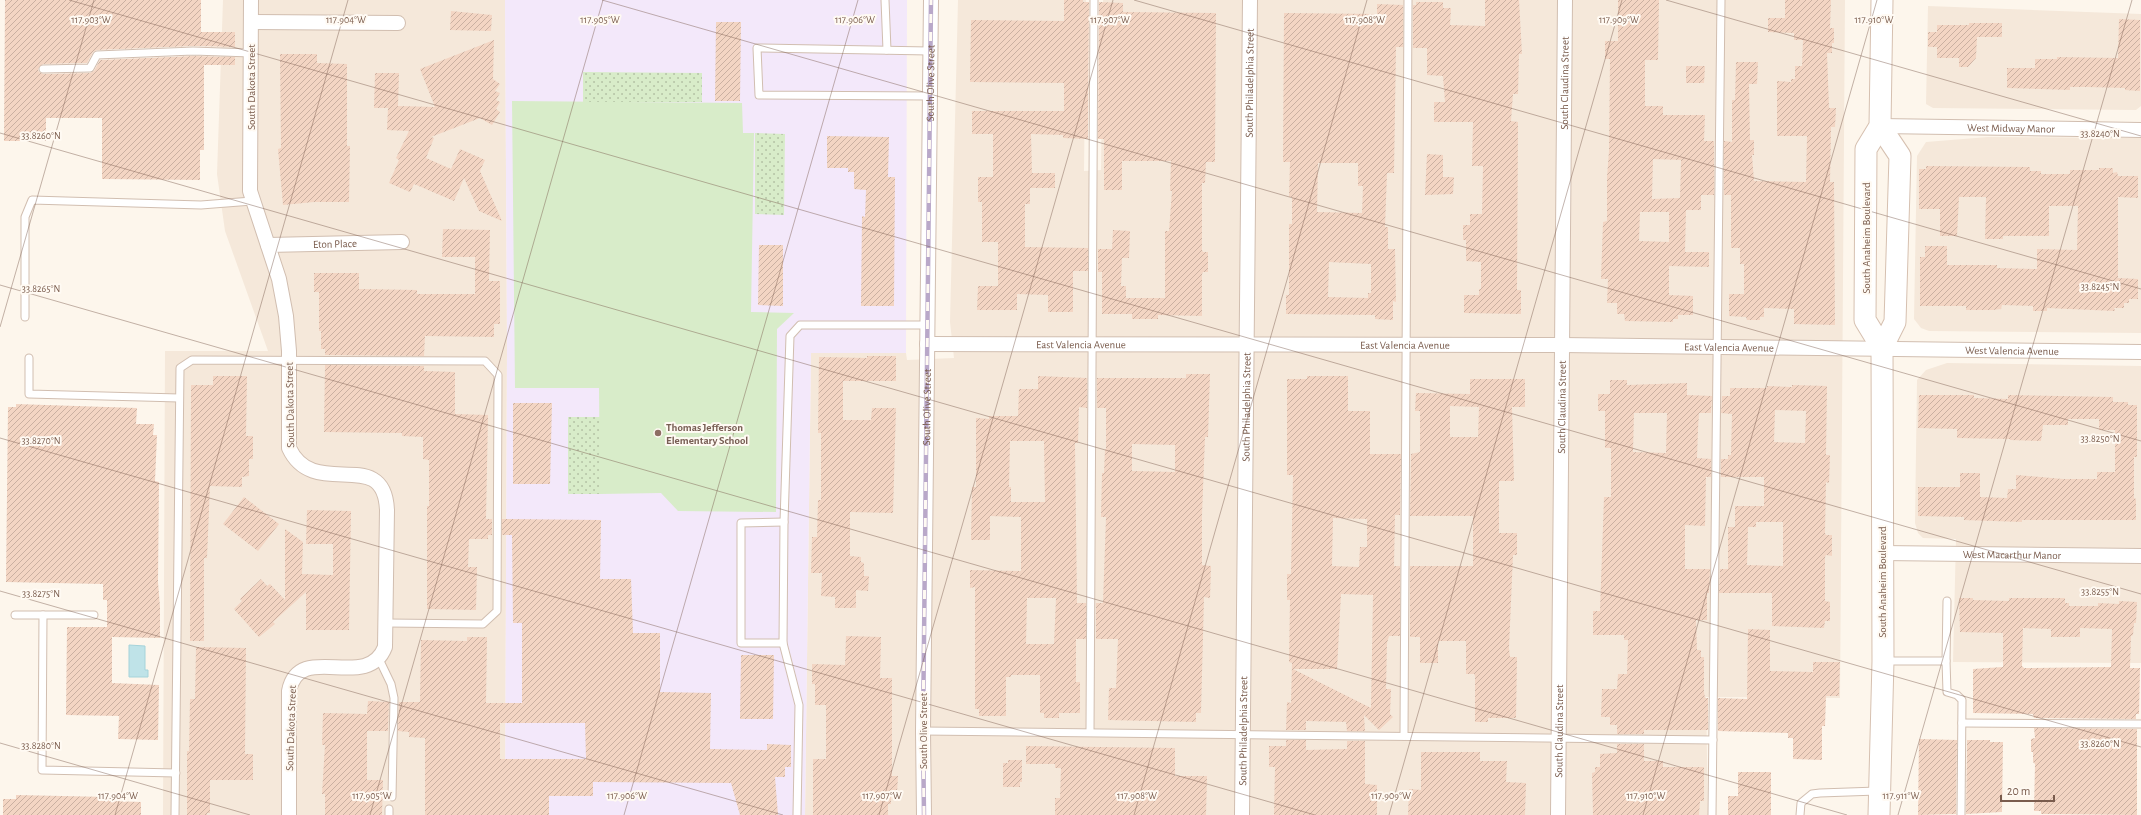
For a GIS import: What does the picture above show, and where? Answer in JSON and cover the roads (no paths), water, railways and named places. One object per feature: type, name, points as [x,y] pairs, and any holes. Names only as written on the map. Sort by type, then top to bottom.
[{"type":"main road","points":[[1880,126],[1882,0]]},
{"type":"main road","name":"South Anaheim Boulevard","points":[[1879,815],[1883,661],[1882,348],[1895,322],[1900,156],[1880,126],[1866,148],[1865,320],[1882,348]]},
{"type":"street","name":"South Dakota Street","points":[[251,0],[250,192],[279,279],[285,310],[289,360],[289,448],[293,457],[306,470],[367,477],[375,481],[385,493],[387,510],[385,647],[379,659],[373,664],[361,668],[304,669],[292,680],[289,691],[289,815]]},
{"type":"street","name":"South Olive Street","points":[[924,815],[923,731],[930,0]]},
{"type":"street","name":"South Philadelphia Street","points":[[1242,815],[1248,343],[1250,0]]},
{"type":"street","name":"South Claudina Street","points":[[1558,815],[1565,0]]},
{"type":"street","points":[[251,22],[398,23]]},
{"type":"street","name":"West Midway Manor","points":[[1880,126],[2141,130]]},
{"type":"street","name":"Eton Place","points":[[268,245],[402,242]]},
{"type":"street","name":"East Valencia Avenue","points":[[927,344],[1248,343],[1882,348]]},
{"type":"street","name":"West Valencia Avenue","points":[[1882,348],[2141,352]]},
{"type":"street","name":"West Macarthur Manor","points":[[1882,553],[2141,556]]},
{"type":"lane","points":[[885,0],[887,50]]},
{"type":"lane","points":[[1090,732],[1094,0]]},
{"type":"lane","points":[[1404,736],[1408,0]]},
{"type":"lane","points":[[1712,815],[1721,0]]},
{"type":"lane","points":[[929,96],[760,95],[757,48],[930,51]]},
{"type":"lane","points":[[44,70],[90,68],[97,54],[193,51],[251,53]]},
{"type":"lane","points":[[25,317],[25,217],[32,200],[201,206],[252,201]]},
{"type":"lane","points":[[797,815],[798,705],[783,643],[784,522],[790,336],[800,324],[927,325]]},
{"type":"lane","points":[[29,358],[29,394],[179,398]]},
{"type":"lane","points":[[175,815],[180,368],[192,360],[485,361],[498,375],[497,611],[483,624],[386,623]]},
{"type":"lane","points":[[783,643],[741,643],[741,522],[784,522]]},
{"type":"lane","points":[[1947,601],[1947,692],[1957,695],[1962,700],[1961,815]]},
{"type":"lane","points":[[15,615],[94,615]]},
{"type":"lane","points":[[43,615],[42,770],[176,773]]},
{"type":"lane","points":[[379,659],[391,684],[394,698],[392,797]]},
{"type":"lane","points":[[1883,661],[1946,661]]},
{"type":"lane","points":[[1962,723],[2141,724]]},
{"type":"lane","points":[[923,731],[1713,740]]},
{"type":"lane","points":[[1800,815],[1801,804],[1812,794],[1880,791]]},
{"type":"water","points":[[129,645],[145,646],[145,670],[148,670],[148,677],[129,677]]},
{"type":"railway","points":[[924,815],[923,731],[931,0]]},
{"type":"place","name":"Thomas Jefferson Elementary School","points":[[658,433]]}]
